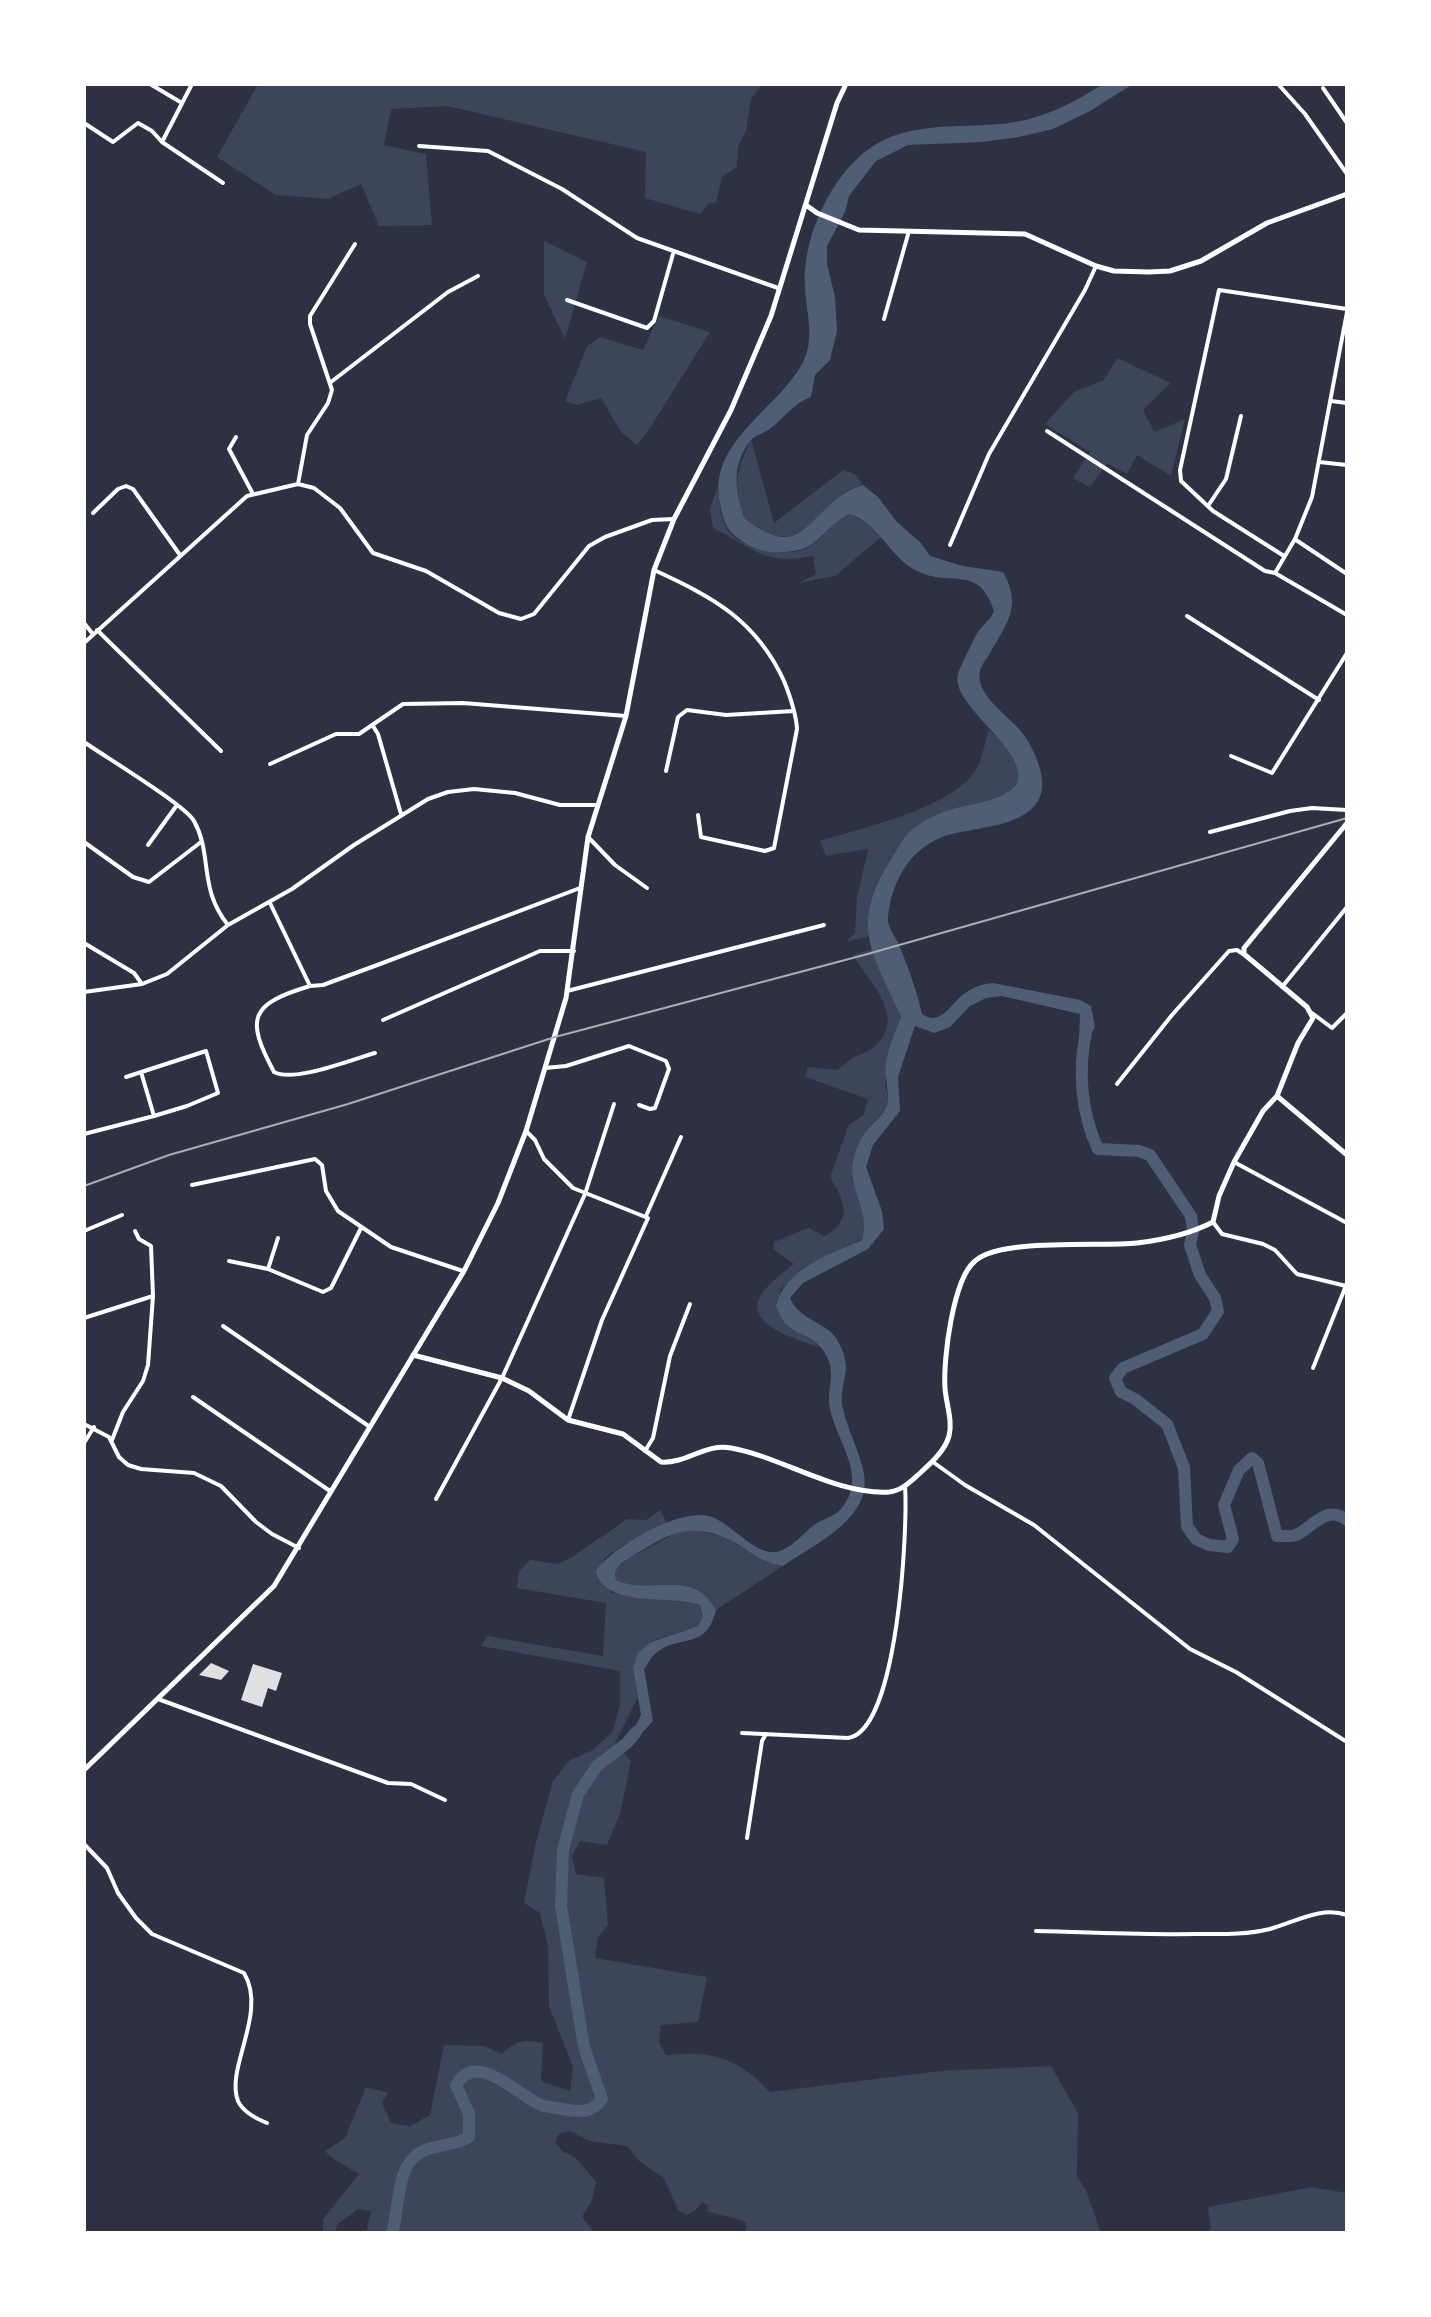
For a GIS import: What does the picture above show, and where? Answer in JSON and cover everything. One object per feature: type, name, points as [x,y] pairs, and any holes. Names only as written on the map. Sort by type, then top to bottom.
[{"type":"main road","points":[[84,1770],[274,1586],[464,1271],[498,1203],[526,1131],[567,991],[588,837],[626,716],[654,570],[674,519],[750,368],[771,316],[837,103],[846,84]]},
{"type":"main road","points":[[806,205],[817,213],[870,231],[1025,234],[1096,266],[1137,272],[1185,267],[1267,223],[1347,194]]},
{"type":"main road","points":[[413,1355],[502,1378],[529,1391],[568,1420],[623,1434],[656,1460],[667,1462],[711,1447],[731,1448],[773,1459],[817,1478],[843,1485],[892,1492],[905,1486],[933,1462],[949,1435],[945,1383],[953,1309],[962,1278],[973,1262],[988,1253],[1004,1250],[1136,1243],[1210,1223],[1234,1162],[1263,1111],[1277,1096],[1298,1043],[1312,1022],[1312,1013],[1244,954],[1244,948],[1346,825]]},
{"type":"main road","points":[[1277,1096],[1347,1155]]},
{"type":"street","points":[[150,84],[182,103]]},
{"type":"street","points":[[162,142],[192,84]]},
{"type":"street","points":[[1278,84],[1305,114],[1347,174]]},
{"type":"street","points":[[1323,88],[1347,123]]},
{"type":"street","points":[[84,123],[113,142],[138,123],[223,183]]},
{"type":"street","points":[[419,146],[481,150],[493,154],[562,189],[637,238],[778,288]]},
{"type":"street","points":[[884,319],[909,231]]},
{"type":"street","points":[[298,484],[304,443],[328,403],[332,390],[310,316],[355,244]]},
{"type":"street","points":[[567,300],[647,328],[654,321],[673,253]]},
{"type":"street","points":[[950,545],[989,454],[1096,266]]},
{"type":"street","points":[[331,382],[448,292],[478,276]]},
{"type":"street","points":[[1275,573],[1295,539],[1312,497],[1347,311],[1219,290],[1180,470],[1182,484],[1194,491],[1208,506],[1284,556]]},
{"type":"street","points":[[1331,401],[1347,403]]},
{"type":"street","points":[[1208,506],[1226,479],[1241,416]]},
{"type":"street","points":[[1047,431],[1265,571],[1275,573],[1347,615]]},
{"type":"street","points":[[236,437],[229,449],[253,494]]},
{"type":"street","points":[[1319,462],[1347,465]]},
{"type":"street","points":[[84,643],[247,496],[298,484],[314,488],[335,503],[373,553],[426,571],[499,613],[521,619],[534,614],[589,546],[652,520],[674,519]]},
{"type":"street","points":[[93,513],[118,489],[126,486],[133,489],[180,555]]},
{"type":"street","points":[[1295,539],[1347,574]]},
{"type":"street","points":[[654,570],[706,595],[759,637],[780,673],[794,711],[797,729],[774,848],[765,851],[701,837],[698,815]]},
{"type":"street","points":[[1187,616],[1319,700]]},
{"type":"street","points":[[84,623],[221,751]]},
{"type":"street","points":[[1231,756],[1272,773],[1347,653]]},
{"type":"street","points":[[270,764],[336,734],[353,736],[407,704],[463,703],[626,716]]},
{"type":"street","points":[[666,771],[678,717],[687,710],[726,715],[794,711]]},
{"type":"street","points":[[373,726],[401,814]]},
{"type":"street","points":[[84,742],[177,805],[195,822],[213,903],[228,925]]},
{"type":"street","points":[[84,992],[142,984],[167,974],[228,925],[270,903],[428,799],[448,792],[474,789],[498,790],[560,805],[597,805]]},
{"type":"street","points":[[148,845],[177,805]]},
{"type":"street","points":[[1210,832],[1290,811],[1312,808],[1347,810]]},
{"type":"street","points":[[588,837],[615,865],[647,888]]},
{"type":"street","points":[[84,842],[133,877],[149,882],[201,842]]},
{"type":"street","points":[[375,1053],[283,1076],[274,1072],[256,1025],[258,1012],[273,1001],[310,986],[323,985],[580,888]]},
{"type":"street","points":[[270,903],[310,986]]},
{"type":"street","points":[[1282,987],[1347,907]]},
{"type":"street","points":[[567,991],[824,925]]},
{"type":"street","points":[[84,943],[134,973],[142,984]]},
{"type":"street","points":[[1117,1084],[1229,951],[1237,950],[1244,954]]},
{"type":"street","points":[[383,1020],[540,951],[574,951]]},
{"type":"street","points":[[1312,1013],[1332,1028],[1347,1013]]},
{"type":"street","points":[[545,1068],[566,1066],[629,1046],[636,1048],[666,1061],[669,1069],[655,1108],[639,1105]]},
{"type":"street","points":[[84,1134],[187,1106],[218,1093],[206,1051],[126,1077]]},
{"type":"street","points":[[141,1072],[154,1116]]},
{"type":"street","points":[[436,1499],[502,1378],[585,1194],[614,1104]]},
{"type":"street","points":[[526,1131],[535,1140],[544,1159],[573,1188],[646,1216]]},
{"type":"street","points":[[568,1420],[589,1354],[681,1137]]},
{"type":"street","points":[[192,1185],[315,1159],[322,1165],[326,1191],[334,1206],[361,1228],[391,1247],[464,1271]]},
{"type":"street","points":[[1234,1162],[1347,1223]]},
{"type":"street","points":[[84,1231],[122,1215]]},
{"type":"street","points":[[1210,1223],[1222,1234],[1275,1250],[1297,1274],[1346,1284],[1313,1368]]},
{"type":"street","points":[[229,1261],[268,1269],[319,1292],[328,1291],[361,1228]]},
{"type":"street","points":[[112,1440],[123,1412],[143,1381],[148,1365],[153,1296],[151,1246],[139,1239],[135,1231]]},
{"type":"street","points":[[268,1269],[278,1238]]},
{"type":"street","points":[[84,1318],[153,1296]]},
{"type":"street","points":[[645,1451],[653,1438],[670,1356],[690,1304]]},
{"type":"street","points":[[223,1326],[370,1427]]},
{"type":"street","points":[[193,1397],[330,1491]]},
{"type":"street","points":[[84,1424],[112,1440],[119,1457],[128,1465],[141,1469],[194,1473],[221,1486],[256,1522],[299,1548]]},
{"type":"street","points":[[84,1443],[94,1427]]},
{"type":"street","points":[[933,1462],[965,1485],[1034,1525],[1190,1649],[1236,1672],[1347,1742]]},
{"type":"street","points":[[742,1733],[848,1738],[855,1737],[869,1723],[888,1676],[894,1646],[905,1486]]},
{"type":"street","points":[[158,1699],[388,1783],[411,1784],[445,1800]]},
{"type":"street","points":[[747,1838],[762,1741],[766,1734]]},
{"type":"street","points":[[84,1844],[107,1868],[118,1893],[152,1934],[244,1973],[250,1983],[251,2006],[236,2082],[239,2102],[248,2112],[267,2123]]},
{"type":"street","points":[[1036,1931],[1234,1934],[1267,1930],[1329,1911],[1347,1915]]},
{"type":"shaded area","points":[[258,84],[763,84],[751,99],[746,131],[738,147],[737,167],[722,177],[716,203],[709,203],[700,214],[645,198],[646,152],[447,106],[391,109],[384,145],[426,154],[432,225],[379,226],[361,184],[327,199],[276,195],[217,157]]},
{"type":"shaded area","points":[[1103,84],[1133,84],[1090,111],[1053,129],[982,142],[908,145],[876,161],[849,196],[845,212],[827,246],[837,331],[830,360],[815,375],[811,397],[750,441],[737,470],[739,499],[745,519],[777,536],[788,537],[798,533],[840,496],[863,485],[878,497],[930,556],[963,566],[1003,572],[1012,595],[1010,615],[981,667],[979,679],[993,703],[1028,741],[1039,766],[1042,790],[1037,803],[1014,820],[954,833],[919,851],[897,883],[888,922],[909,970],[922,1014],[935,1018],[940,1016],[967,992],[993,983],[1080,1000],[1091,1006],[1095,1027],[1083,1048],[1079,1042],[1080,1014],[1002,996],[986,998],[970,1006],[950,1027],[934,1033],[915,1026],[898,1077],[900,1111],[873,1145],[866,1167],[882,1211],[884,1229],[868,1249],[803,1283],[790,1298],[800,1312],[831,1332],[842,1349],[846,1368],[843,1409],[864,1474],[864,1490],[859,1504],[838,1529],[783,1566],[761,1559],[732,1541],[700,1531],[687,1531],[661,1539],[621,1563],[615,1572],[616,1580],[630,1584],[696,1589],[707,1597],[716,1610],[706,1631],[666,1647],[654,1655],[644,1669],[653,1721],[627,1743],[641,1715],[633,1668],[638,1653],[651,1642],[698,1626],[703,1617],[700,1605],[625,1596],[612,1591],[602,1583],[596,1571],[604,1561],[649,1530],[667,1522],[699,1515],[712,1517],[759,1548],[780,1551],[840,1510],[848,1498],[852,1472],[830,1408],[829,1362],[817,1343],[786,1324],[776,1306],[789,1281],[799,1272],[823,1257],[862,1240],[864,1219],[852,1172],[853,1162],[863,1137],[887,1105],[886,1063],[901,1016],[869,937],[871,901],[879,881],[903,839],[914,828],[946,811],[1006,793],[1017,782],[1018,770],[1002,742],[965,700],[958,686],[958,674],[966,655],[994,611],[980,587],[963,579],[929,576],[917,571],[899,558],[869,525],[850,514],[802,549],[775,552],[750,546],[731,533],[723,517],[719,482],[724,463],[746,428],[802,364],[809,345],[805,270],[812,234],[836,184],[859,157],[876,144],[914,130],[1015,122],[1038,116],[1072,102]]},
{"type":"shaded area","points":[[544,241],[587,262],[565,339],[544,295]]},
{"type":"shaded area","points":[[659,316],[710,332],[637,445],[621,432],[601,398],[577,405],[565,401],[587,346],[600,337],[643,350]]},
{"type":"shaded area","points":[[1117,358],[1171,383],[1143,410],[1154,432],[1185,419],[1171,476],[1137,455],[1127,474],[1107,463],[1090,487],[1073,478],[1090,452],[1045,424],[1074,392],[1104,380]]},
{"type":"shaded area","points":[[751,439],[774,523],[843,470],[856,475],[863,485],[843,493],[800,534],[771,534],[745,519],[738,497],[739,470]]},
{"type":"shaded area","points":[[717,488],[722,517],[731,534],[760,550],[784,553],[805,549],[850,514],[871,525],[881,537],[835,576],[799,583],[816,574],[813,556],[770,557],[713,528],[710,509]]},
{"type":"shaded area","points":[[989,730],[1005,746],[1017,767],[1017,781],[1013,787],[998,797],[951,809],[929,824],[896,856],[880,880],[870,906],[869,936],[846,942],[855,933],[857,898],[868,849],[826,856],[820,841],[907,814],[951,793],[978,766]]},
{"type":"shaded area","points":[[873,949],[901,1016],[890,1047],[885,1084],[886,1109],[868,1128],[852,1178],[866,1227],[862,1239],[804,1267],[780,1290],[789,1328],[812,1337],[820,1347],[776,1330],[759,1315],[757,1305],[768,1286],[794,1264],[773,1249],[774,1242],[808,1228],[825,1236],[834,1230],[843,1216],[842,1202],[830,1177],[849,1124],[863,1116],[868,1099],[805,1077],[808,1067],[837,1070],[852,1058],[872,1049],[884,1036],[888,1024],[887,1012],[853,955]]},
{"type":"shaded area","points":[[660,1510],[667,1523],[625,1544],[604,1559],[611,1593],[691,1602],[700,1605],[703,1617],[698,1626],[651,1641],[633,1668],[638,1697],[615,1743],[631,1761],[620,1814],[607,1845],[580,1841],[572,1856],[576,1874],[604,1878],[608,1925],[598,1937],[595,1958],[707,1977],[698,2022],[661,2025],[659,2042],[666,2055],[698,2054],[724,2059],[747,2071],[770,2092],[940,2071],[1051,2066],[1078,2113],[1077,2176],[1086,2190],[1101,2233],[746,2233],[746,2223],[707,2211],[708,2205],[702,2202],[687,2215],[678,2210],[664,2178],[640,2162],[627,2146],[589,2141],[570,2131],[559,2134],[555,2142],[562,2151],[575,2157],[596,2182],[592,2200],[582,2217],[595,2233],[366,2233],[371,2211],[358,2209],[337,2225],[335,2233],[323,2233],[323,2219],[359,2174],[325,2151],[345,2138],[366,2087],[388,2093],[382,2103],[391,2123],[410,2126],[430,2115],[444,2045],[483,2046],[502,2054],[516,2043],[531,2041],[543,2043],[541,2081],[570,2091],[573,2067],[549,2006],[548,1946],[540,1913],[524,1903],[536,1842],[553,1781],[570,1760],[593,1750],[613,1731],[620,1704],[620,1671],[481,1646],[487,1636],[603,1656],[606,1603],[517,1588],[519,1571],[530,1560],[558,1564],[627,1519],[646,1520]]},
{"type":"shaded area","points":[[685,1528],[730,1540],[759,1558],[783,1566],[716,1610],[707,1597],[696,1589],[630,1584],[616,1580],[615,1572],[621,1563]]},
{"type":"shaded area","points":[[1312,2187],[1347,2193],[1347,2233],[1211,2233],[1208,2207]]},
{"type":"building","points":[[211,1663],[229,1671],[221,1680],[199,1675]]},
{"type":"building","points":[[253,1664],[282,1673],[276,1691],[268,1688],[262,1707],[241,1700]]},
{"type":"waterway","points":[[1086,1032],[1082,1062],[1083,1092],[1088,1121],[1098,1149],[1139,1151],[1150,1155],[1191,1216],[1193,1231],[1190,1245],[1200,1275],[1215,1298],[1218,1311],[1203,1334],[1123,1368],[1115,1378],[1121,1392],[1167,1424],[1184,1468],[1187,1526],[1196,1539],[1209,1545],[1228,1547],[1233,1539],[1224,1505],[1239,1470],[1252,1458],[1258,1463],[1277,1536],[1296,1535],[1320,1518],[1333,1514],[1347,1520]]},
{"type":"waterway","points":[[392,2233],[403,2177],[413,2159],[427,2149],[469,2137],[469,2114],[456,2085],[464,2076],[474,2072],[484,2073],[507,2083],[537,2103],[552,2108],[587,2110],[602,2099],[584,2047],[561,1906],[563,1850],[578,1794],[597,1766],[636,1732]]},
{"type":"railway","points":[[84,1186],[169,1155],[348,1104],[555,1037],[864,955],[1347,818]]}]
